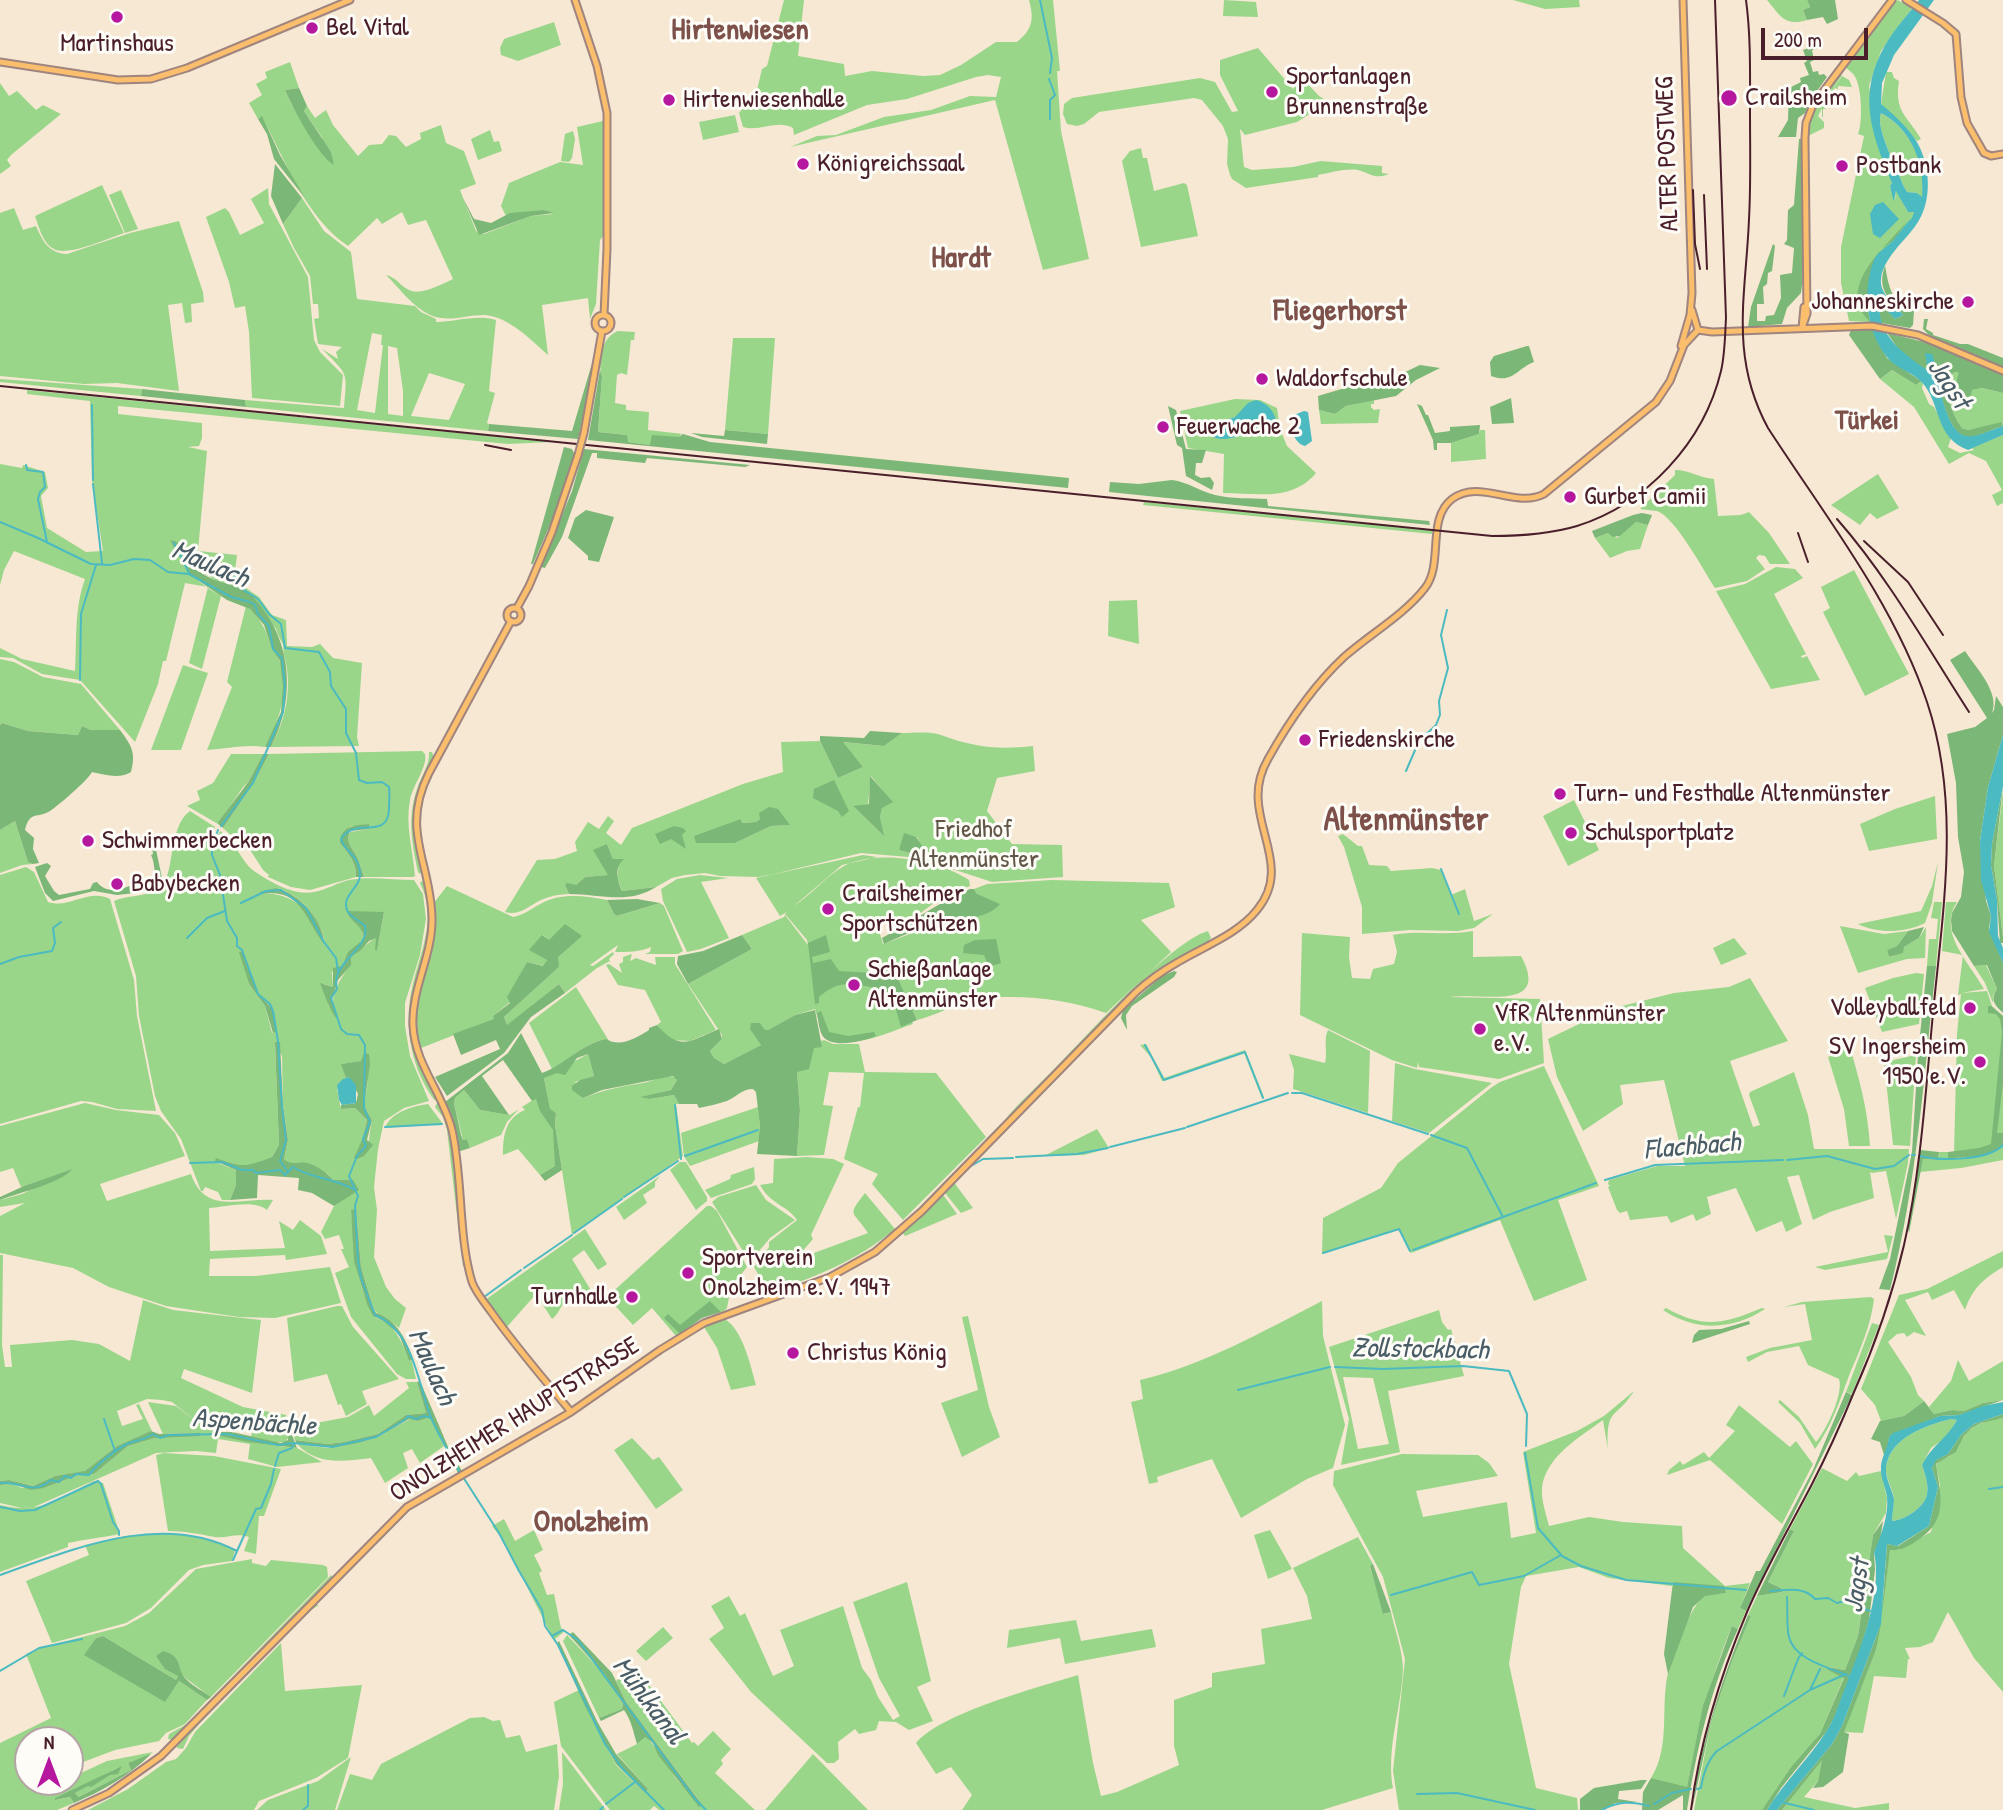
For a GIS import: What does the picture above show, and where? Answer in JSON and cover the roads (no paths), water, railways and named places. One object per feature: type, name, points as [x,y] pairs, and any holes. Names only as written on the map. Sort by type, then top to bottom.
[{"type":"main road","points":[[0,62],[118,80],[151,79],[176,72],[350,0]]},
{"type":"main road","points":[[573,0],[579,28],[603,91],[608,130],[604,315]]},
{"type":"main road","name":"ALTER POSTWEG","points":[[1683,0],[1692,307],[1698,330]]},
{"type":"main road","points":[[1908,1],[1953,32],[1957,39],[1961,97],[1967,123],[1984,153],[2003,155]]},
{"type":"main road","points":[[1802,328],[1805,304],[1805,138],[1808,117],[1820,94],[1889,2]]},
{"type":"main road","points":[[1802,328],[1806,323],[1805,304]]},
{"type":"main road","name":"ALTER POSTWEG","points":[[1672,375],[1692,307]]},
{"type":"main road","points":[[1807,314],[1818,327]]},
{"type":"main road","points":[[602,331],[595,323],[604,315]]},
{"type":"main road","points":[[602,331],[607,330],[611,324],[610,319],[604,315]]},
{"type":"main road","points":[[1690,315],[1692,324],[1698,330]]},
{"type":"main road","points":[[1683,341],[1691,331],[1698,330],[1712,332],[1855,325],[1902,331],[1942,344],[2003,371]]},
{"type":"main road","points":[[1672,375],[1685,345],[1698,330]]},
{"type":"main road","points":[[571,1412],[500,1325],[473,1284],[452,1130],[441,1101],[421,1063],[413,1033],[414,1007],[429,953],[432,916],[427,879],[416,838],[416,820],[419,796],[511,621],[507,617],[508,611],[517,608],[529,586],[552,532],[584,433],[602,331]]},
{"type":"main road","name":"ONOLZHEIMER HAUPTSTRASSE","points":[[72,1810],[109,1793],[145,1769],[173,1745],[407,1507],[571,1412],[660,1350],[704,1324],[813,1284],[860,1262],[897,1235],[1135,993],[1176,963],[1246,922],[1261,906],[1268,892],[1272,868],[1270,848],[1258,812],[1257,798],[1259,780],[1266,762],[1325,677],[1428,585],[1434,569],[1441,516],[1446,505],[1466,492],[1523,499],[1544,494],[1645,413],[1661,397],[1672,375]]},
{"type":"water","points":[[1919,0],[1934,0],[1894,55],[1882,83],[1881,104],[1915,139],[1927,171],[1927,194],[1921,216],[1890,257],[1881,279],[1885,294],[1903,315],[1895,319],[1880,303],[1880,315],[1887,335],[1910,358],[1928,371],[1925,353],[1932,354],[1948,417],[1954,428],[1962,435],[1972,436],[2003,426],[2003,435],[1968,450],[1950,438],[1921,381],[1887,357],[1874,335],[1868,310],[1868,285],[1874,260],[1912,218],[1914,212],[1908,212],[1896,191],[1894,201],[1893,199],[1890,186],[1892,183],[1874,134],[1869,102],[1870,86],[1881,53]],"holes":[[[1881,113],[1892,120],[1908,138],[1919,161],[1922,197],[1917,193],[1907,192],[1887,148],[1881,128]]]},
{"type":"water","points":[[1883,202],[1899,219],[1880,238],[1873,234],[1870,214],[1875,205]]},
{"type":"water","points":[[1256,400],[1267,405],[1276,420],[1269,436],[1249,435],[1224,439],[1212,436],[1214,424],[1235,417],[1248,403]]},
{"type":"water","points":[[1308,412],[1312,441],[1305,446],[1295,438],[1292,424],[1294,415]]},
{"type":"water","points":[[2003,735],[2003,786],[1992,844],[1991,865],[2003,963],[1989,932],[1991,916],[1981,880],[1980,841],[1988,787]]},
{"type":"water","points":[[349,1077],[356,1085],[356,1103],[342,1105],[337,1085]]},
{"type":"water","points":[[2003,1402],[2003,1414],[1974,1424],[1961,1435],[1948,1454],[1936,1460],[1932,1468],[1938,1487],[1929,1526],[1897,1546],[1887,1544],[1881,1624],[1842,1726],[1832,1744],[1777,1810],[1767,1810],[1829,1727],[1863,1639],[1873,1603],[1876,1568],[1874,1552],[1887,1511],[1881,1466],[1889,1437],[1893,1433],[1940,1416],[1959,1415]],"holes":[[[1951,1419],[1957,1420],[1922,1465],[1927,1487],[1923,1504],[1908,1515],[1892,1521],[1894,1499],[1886,1468],[1894,1449],[1910,1434],[1920,1429]]]},
{"type":"waterway","points":[[1040,0],[1052,58],[1050,73]]},
{"type":"waterway","points":[[1049,79],[1055,95],[1050,100],[1050,119]]},
{"type":"waterway","points":[[92,405],[93,480]]},
{"type":"waterway","points":[[26,465],[27,470],[43,472],[45,487],[38,499],[47,542]]},
{"type":"waterway","points":[[93,484],[102,563]]},
{"type":"waterway","name":"Maulach","points":[[0,522],[91,564],[110,565],[134,559],[150,560],[168,572],[189,574],[231,597],[255,605],[258,614],[269,626],[273,649],[282,658],[285,687],[283,712],[253,783],[221,826]]},
{"type":"waterway","points":[[174,543],[189,573]]},
{"type":"waterway","points":[[194,545],[198,562],[235,577],[239,587],[258,599],[281,624],[285,648],[319,652],[330,672],[331,686],[346,709],[346,733],[356,753],[359,780],[367,783],[382,782],[389,787],[389,810],[383,824],[354,829],[341,839],[357,862],[360,872],[358,883],[348,897],[346,906],[348,912],[365,926],[365,934],[362,942],[339,971],[337,989],[331,998],[341,1029],[347,1034],[359,1035],[365,1045],[364,1108],[370,1122],[363,1139],[366,1146],[357,1156],[349,1176],[358,1196],[355,1206],[361,1278],[375,1315],[399,1333],[407,1346],[432,1420],[460,1473]]},
{"type":"waterway","points":[[80,680],[81,614],[96,565]]},
{"type":"waterway","points":[[1406,771],[1419,741],[1436,725],[1440,715],[1439,701],[1448,668],[1441,635],[1447,610]]},
{"type":"waterway","name":"Maulach","points":[[218,830],[212,855],[220,875],[227,921],[237,938],[237,946],[242,950],[258,994],[270,1004],[273,1011],[286,1140],[280,1161],[288,1172],[293,1167],[355,1190]]},
{"type":"waterway","points":[[1441,869],[1459,914]]},
{"type":"waterway","points":[[241,903],[266,891],[281,890],[306,908],[336,958],[338,971]]},
{"type":"waterway","points":[[187,938],[207,918],[225,911]]},
{"type":"waterway","points":[[0,964],[19,957],[52,951],[55,943],[53,928],[61,922]]},
{"type":"waterway","points":[[1145,1045],[1164,1080],[1245,1052],[1263,1098]]},
{"type":"waterway","name":"Flachbach","points":[[1187,1127],[1288,1093]]},
{"type":"waterway","name":"Flachbach","points":[[1292,1093],[1302,1093],[1428,1134]]},
{"type":"waterway","points":[[675,1105],[681,1159]]},
{"type":"waterway","points":[[385,1127],[442,1124]]},
{"type":"waterway","name":"Flachbach","points":[[1110,1147],[1185,1128]]},
{"type":"waterway","points":[[685,1156],[758,1130]]},
{"type":"waterway","name":"Flachbach","points":[[1431,1135],[1467,1148],[1503,1217],[1596,1183]]},
{"type":"waterway","name":"Flachbach","points":[[1920,1156],[1939,1159],[1975,1157],[2003,1145]]},
{"type":"waterway","name":"Flachbach","points":[[1016,1157],[1077,1154],[1108,1148]]},
{"type":"waterway","name":"Flachbach","points":[[1787,1160],[1827,1156],[1875,1169],[1894,1166],[1909,1155]]},
{"type":"waterway","name":"Flachbach","points":[[971,1166],[983,1159],[1013,1158]]},
{"type":"waterway","name":"Flachbach","points":[[1605,1180],[1655,1165],[1783,1160]]},
{"type":"waterway","points":[[624,1197],[678,1161]]},
{"type":"waterway","points":[[190,1163],[222,1162],[256,1173],[280,1170],[285,1175],[288,1172]]},
{"type":"waterway","points":[[574,1233],[622,1199]]},
{"type":"waterway","points":[[1413,1250],[1503,1217]]},
{"type":"waterway","points":[[1323,1253],[1399,1229],[1410,1251]]},
{"type":"waterway","points":[[524,1268],[572,1235]]},
{"type":"waterway","points":[[484,1297],[521,1270]]},
{"type":"waterway","name":"Zollstockbach","points":[[1335,1367],[1383,1369],[1463,1366],[1509,1371],[1527,1414],[1526,1446]]},
{"type":"waterway","name":"Zollstockbach","points":[[1238,1390],[1330,1367]]},
{"type":"waterway","name":"Aspenbächle","points":[[0,1483],[38,1487],[51,1480],[59,1482],[65,1476],[71,1478],[76,1474],[89,1475],[111,1454],[153,1434],[160,1438],[169,1435],[227,1434],[278,1445],[294,1443],[332,1447],[376,1437],[408,1416],[416,1419],[424,1416],[431,1418]]},
{"type":"waterway","points":[[104,1419],[115,1451]]},
{"type":"waterway","points":[[275,1466],[279,1453],[292,1448],[294,1443]]},
{"type":"waterway","name":"Zollstockbach","points":[[1525,1453],[1538,1528],[1562,1556],[1581,1566],[1626,1580],[1746,1590]]},
{"type":"waterway","points":[[233,1560],[256,1509],[261,1508],[274,1469]]},
{"type":"waterway","name":"Maulach","points":[[463,1477],[499,1533],[542,1610],[545,1626],[558,1645],[605,1744],[622,1768],[664,1810]]},
{"type":"waterway","points":[[0,1507],[20,1511],[35,1510],[98,1481],[119,1535]]},
{"type":"waterway","points":[[1989,1489],[2003,1487]]},
{"type":"waterway","points":[[0,1575],[87,1545],[148,1534],[178,1534],[208,1539],[237,1551]]},
{"type":"waterway","points":[[1391,1595],[1472,1572],[1479,1585],[1524,1576],[1561,1555]]},
{"type":"waterway","name":"Zollstockbach","points":[[1770,1591],[1800,1590],[1815,1599],[1828,1598],[1837,1603],[1845,1601],[1870,1611]]},
{"type":"waterway","points":[[1787,1597],[1788,1632],[1792,1645],[1814,1662],[1849,1676]]},
{"type":"waterway","name":"Mühlkanal","points":[[552,1636],[563,1630],[578,1640],[706,1810]]},
{"type":"waterway","points":[[0,1671],[39,1648],[82,1639]]},
{"type":"waterway","points":[[1784,1696],[1802,1653]]},
{"type":"waterway","points":[[1820,1669],[1810,1690],[1846,1674]]},
{"type":"waterway","points":[[1697,1789],[1701,1788],[1706,1768],[1717,1751],[1810,1690]]},
{"type":"waterway","points":[[606,1804],[635,1782]]},
{"type":"waterway","points":[[303,1810],[308,1806],[308,1785]]},
{"type":"waterway","points":[[1654,1804],[1672,1793],[1691,1789]]},
{"type":"waterway","points":[[1417,1794],[1457,1793],[1535,1810]]},
{"type":"waterway","points":[[1781,1802],[1814,1810]]},
{"type":"waterway","points":[[1602,1810],[1625,1803],[1649,1806]]},
{"type":"waterway","points":[[600,1810],[603,1807]]},
{"type":"railway","points":[[0,386],[1492,536],[1567,529],[1603,516],[1627,502],[1669,467],[1701,422],[1721,371],[1726,318],[1715,0]]},
{"type":"railway","points":[[1691,1810],[1706,1734],[1737,1636],[1844,1416],[1876,1338],[1899,1264],[1919,1155],[1947,852],[1943,776],[1937,739],[1913,665],[1896,629],[1856,560],[1768,428],[1748,376],[1743,325],[1750,179],[1750,56],[1746,0]]},
{"type":"railway","points":[[1693,190],[1695,244],[1700,269]]},
{"type":"railway","points":[[1704,195],[1707,269]]},
{"type":"railway","points":[[485,445],[511,450]]},
{"type":"railway","points":[[1837,519],[1890,588],[1969,712]]},
{"type":"railway","points":[[1798,533],[1808,562]]},
{"type":"railway","points":[[1864,541],[1908,582],[1943,635]]},
{"type":"place","name":"Martinshaus","points":[[117,17]]},
{"type":"place","name":"Bel Vital","points":[[312,28]]},
{"type":"place","name":"Sportanlagen Brunnenstraße","points":[[1272,92]]},
{"type":"place","name":"Crailsheim","points":[[1729,98]]},
{"type":"place","name":"Hirtenwiesenhalle","points":[[669,100]]},
{"type":"place","name":"Königreichssaal","points":[[803,164]]},
{"type":"place","name":"Postbank","points":[[1842,166]]},
{"type":"place","name":"Johanneskirche","points":[[1968,302]]},
{"type":"place","name":"Waldorfschule","points":[[1262,379]]},
{"type":"place","name":"Feuerwache 2","points":[[1163,427]]},
{"type":"place","name":"Gurbet Camii","points":[[1570,497]]},
{"type":"place","name":"Friedenskirche","points":[[1305,740]]},
{"type":"place","name":"Turn- und Festhalle Altenmünster","points":[[1560,794]]},
{"type":"place","name":"Schulsportplatz","points":[[1571,833]]},
{"type":"place","name":"Schwimmerbecken","points":[[88,841]]},
{"type":"place","name":"Babybecken","points":[[117,884]]},
{"type":"place","name":"Crailsheimer Sportschützen","points":[[828,909]]},
{"type":"place","name":"Schießanlage Altenmünster","points":[[854,985]]},
{"type":"place","name":"Volleyballfeld","points":[[1970,1008]]},
{"type":"place","name":"VfR Altenmünster e.V.","points":[[1480,1029]]},
{"type":"place","name":"SV Ingersheim 1950 e.V.","points":[[1980,1062]]},
{"type":"place","name":"Sportverein Onolzheim e.V. 1947","points":[[688,1273]]},
{"type":"place","name":"Turnhalle","points":[[632,1297]]},
{"type":"place","name":"Christus König","points":[[793,1353]]},
{"type":"district","name":"Hirtenwiesen","points":[[740,31]]},
{"type":"district","name":"Hardt","points":[[961,259]]},
{"type":"district","name":"Fliegerhorst","points":[[1340,312]]},
{"type":"district","name":"Türkei","points":[[1867,422]]},
{"type":"district","name":"Altenmünster","points":[[1406,821]]},
{"type":"district","name":"Onolzheim","points":[[591,1523]]},
{"type":"water label","name":"Jagst","points":[[1948,384]]},
{"type":"water label","name":"Jagst","points":[[1858,1586]]},
{"type":"park label","name":"Friedhof Altenmünster","points":[[974,845]]}]
